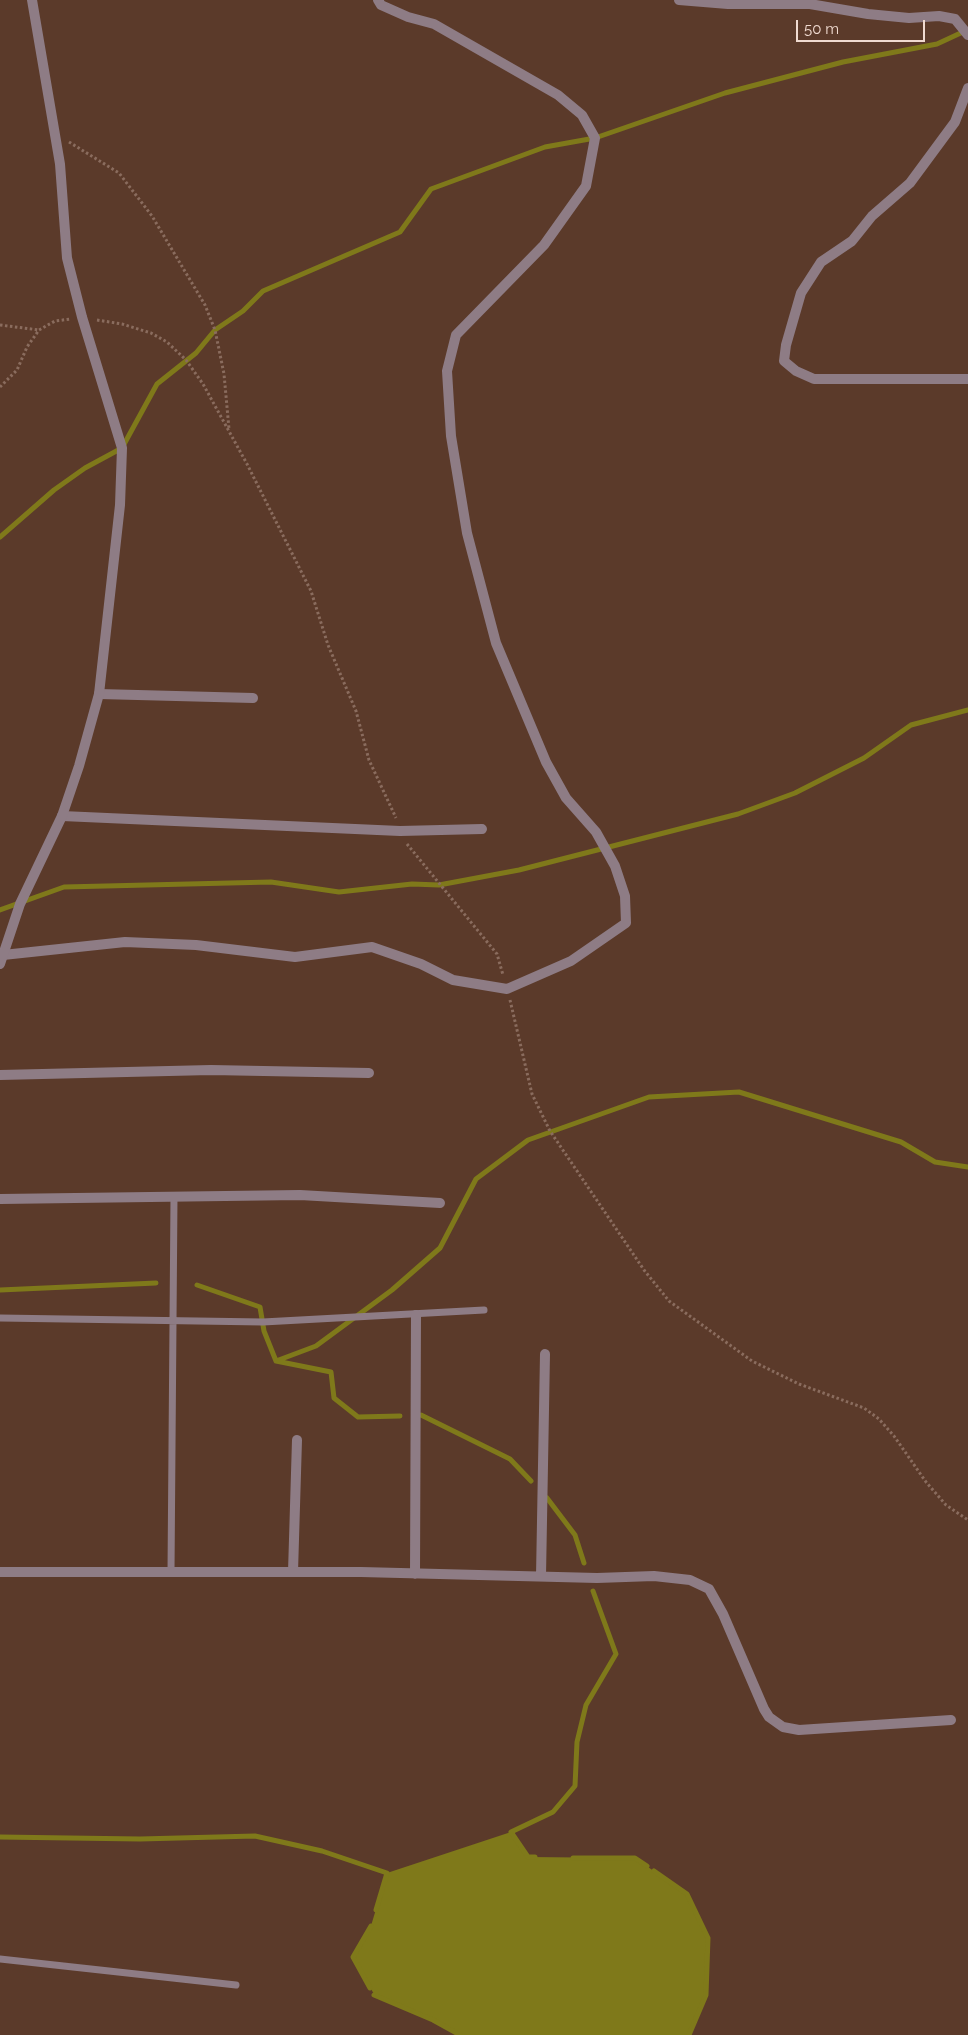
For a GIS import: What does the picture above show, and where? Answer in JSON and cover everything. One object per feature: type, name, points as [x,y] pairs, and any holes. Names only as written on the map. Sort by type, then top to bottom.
[{"type":"street","points":[[32,0],[60,164],[67,258],[82,317],[122,448],[120,505],[99,694],[79,766],[62,816],[20,904],[2,959],[125,942],[196,945],[295,957],[372,947],[421,964],[453,980],[507,989],[571,962],[626,923],[625,896],[615,866],[596,832],[566,798],[546,762],[496,643],[467,534],[451,436],[447,371],[456,335],[544,245],[586,186],[595,138],[582,115],[558,95],[434,24],[390,9],[381,5],[378,0]]},
{"type":"street","points":[[679,0],[728,4],[810,4],[868,14],[909,18],[940,16],[955,19],[968,35]]},
{"type":"street","points":[[968,88],[955,122],[910,183],[872,216],[852,241],[821,262],[801,293],[786,345],[784,361],[796,371],[814,379],[968,380]]},
{"type":"street","points":[[99,694],[253,698]]},
{"type":"street","points":[[62,816],[400,830],[482,829]]},
{"type":"street","points":[[0,1076],[211,1070],[368,1073]]},
{"type":"street","points":[[0,1199],[300,1195],[440,1203]]},
{"type":"street","points":[[415,1574],[416,1315]]},
{"type":"street","points":[[541,1576],[545,1354]]},
{"type":"street","points":[[293,1572],[296,1440]]},
{"type":"street","points":[[0,1572],[171,1571],[654,1576],[690,1580],[709,1589],[723,1614],[764,1709],[769,1717],[783,1727],[798,1730],[951,1720]]},
{"type":"lane","points":[[171,1571],[174,1197]]},
{"type":"lane","points":[[0,1318],[263,1322],[484,1310]]},
{"type":"lane","points":[[0,1959],[236,1984]]},
{"type":"path","points":[[55,131],[91,157],[119,174],[152,216],[204,305],[216,330],[224,374],[229,432]]},
{"type":"path","points":[[0,387],[16,370],[27,347],[39,330],[55,321],[82,317],[122,324],[151,333],[167,342],[186,360],[203,384],[229,432],[310,591],[328,644],[356,711],[369,760],[389,801],[404,839],[439,886],[497,954],[532,1094],[550,1131],[659,1290],[669,1301],[752,1361],[799,1384],[864,1408],[879,1419],[894,1436],[926,1482],[946,1505],[968,1520]]},
{"type":"path","points":[[0,325],[39,330]]},
{"type":"shaded area","points":[[511,1832],[528,1857],[635,1858],[687,1894],[708,1938],[706,1995],[689,2035],[460,2035],[433,2020],[375,1996],[353,1957],[370,1929],[387,1873]]},
{"type":"waterway","points":[[0,537],[54,490],[85,468],[122,448],[157,384],[196,353],[215,330],[243,311],[263,291],[400,232],[431,189],[545,147],[595,138],[725,93],[843,62],[937,44],[965,31]]},
{"type":"waterway","points":[[0,910],[64,887],[271,882],[339,892],[412,884],[439,885],[519,870],[738,814],[795,793],[864,758],[911,725],[968,710]]},
{"type":"waterway","points":[[276,1361],[316,1346],[392,1290],[440,1248],[476,1179],[528,1140],[649,1097],[739,1092],[901,1142],[935,1162],[968,1167]]},
{"type":"waterway","points":[[0,1290],[156,1283]]},
{"type":"waterway","points":[[197,1285],[260,1307],[264,1331],[276,1361],[331,1372],[334,1398],[358,1417],[400,1416]]},
{"type":"waterway","points":[[421,1415],[510,1459],[531,1481]]},
{"type":"waterway","points":[[547,1498],[575,1535],[584,1563]]},
{"type":"waterway","points":[[535,1857],[528,1857],[511,1832],[553,1812],[575,1786],[577,1742],[586,1705],[616,1654],[593,1591]]},
{"type":"waterway","points":[[0,1837],[140,1839],[255,1836],[322,1851],[387,1873],[376,1910]]},
{"type":"waterway","points":[[573,1858],[635,1858],[647,1866]]},
{"type":"waterway","points":[[654,1871],[687,1894],[708,1938],[706,1995],[689,2035]]},
{"type":"waterway","points":[[370,1988],[353,1957],[371,1926]]},
{"type":"waterway","points":[[374,1995],[433,2020],[460,2035]]}]
